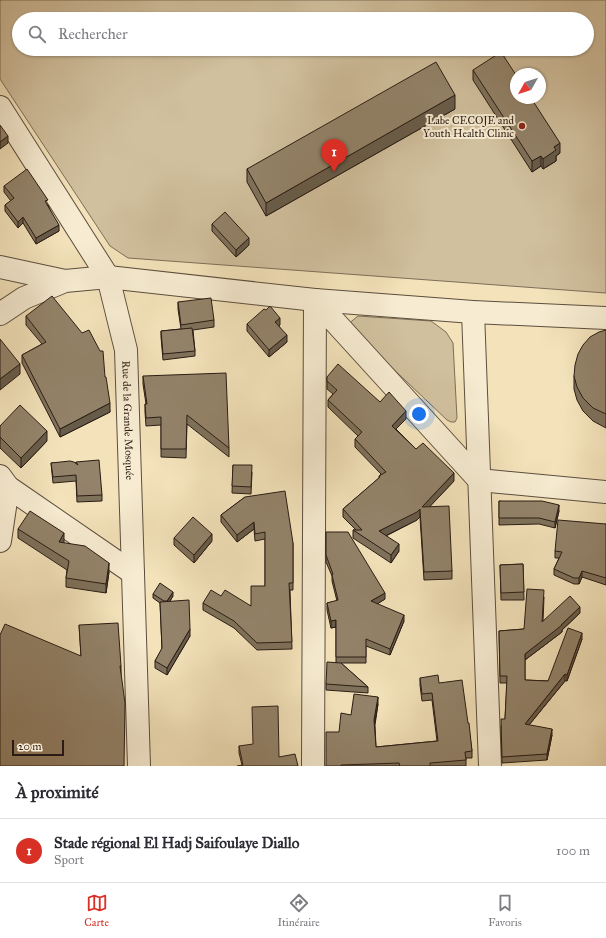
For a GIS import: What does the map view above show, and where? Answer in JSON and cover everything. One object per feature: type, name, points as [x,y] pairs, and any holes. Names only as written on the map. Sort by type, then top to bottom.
[{"type":"street","name":"Rue de la Grande Mosquée","points":[[0,107],[108,277],[126,350],[139,766]]},
{"type":"street","points":[[0,267],[65,281]]},
{"type":"street","points":[[0,314],[24,298],[65,281],[108,277],[315,300],[473,312],[606,318]]},
{"type":"street","points":[[315,300],[479,480],[606,492]]},
{"type":"street","points":[[313,766],[315,300]]},
{"type":"street","points":[[473,312],[490,766]]},
{"type":"street","points":[[4,481],[133,573]]},
{"type":"street","points":[[0,541],[4,481]]},
{"type":"shaded area","points":[[2,0],[606,0],[606,293],[128,258],[110,246],[0,79],[0,1]]},
{"type":"shaded area","points":[[358,316],[431,321],[446,332],[453,343],[457,418],[455,422],[447,420],[347,325]]},
{"type":"building","name":"Labe CECOJE and Youth Health Clinic","points":[[495,56],[504,56],[511,68],[510,68],[510,104],[535,104],[560,143],[554,147],[556,150],[543,159],[541,156],[532,161],[473,70]]},
{"type":"building","points":[[436,62],[455,95],[266,203],[247,169]]},
{"type":"building","points":[[0,125],[8,136],[0,142]]},
{"type":"building","points":[[27,169],[48,200],[45,201],[59,225],[36,238],[23,217],[18,222],[5,205],[14,198],[4,186]]},
{"type":"building","points":[[225,212],[249,238],[236,250],[212,224]]},
{"type":"building","points":[[52,296],[82,333],[89,330],[100,351],[103,351],[105,377],[110,403],[60,429],[22,355],[46,342],[26,316]]},
{"type":"building","points":[[211,298],[214,320],[181,325],[178,302]]},
{"type":"building","points":[[270,306],[280,318],[275,322],[287,335],[269,350],[247,324],[264,309],[266,310]]},
{"type":"building","points":[[192,328],[195,351],[163,354],[161,331]]},
{"type":"building","points":[[606,330],[606,414],[593,408],[583,398],[577,387],[574,376],[578,354],[583,345],[590,337]]},
{"type":"building","points":[[0,339],[20,364],[0,379]]},
{"type":"building","points":[[338,364],[380,402],[389,392],[406,411],[392,426],[416,449],[423,443],[454,473],[422,507],[449,506],[452,571],[424,572],[420,509],[417,512],[379,531],[399,544],[391,555],[353,530],[362,530],[343,509],[380,477],[379,476],[386,472],[355,439],[362,432],[328,400],[337,390],[327,381],[327,377]]},
{"type":"building","points":[[226,373],[229,448],[187,415],[186,449],[161,449],[161,417],[146,418],[145,404],[147,404],[143,376]]},
{"type":"building","points":[[20,405],[47,431],[21,458],[0,437],[0,426]]},
{"type":"building","points":[[99,460],[102,495],[77,496],[76,475],[53,477],[51,463],[70,461],[78,465],[76,462]]},
{"type":"building","points":[[233,465],[252,465],[251,487],[232,486]]},
{"type":"building","points":[[285,491],[293,543],[293,583],[289,583],[292,642],[257,643],[234,621],[203,603],[211,590],[221,596],[225,590],[251,606],[251,586],[265,586],[265,532],[255,534],[254,522],[237,535],[221,515],[245,497]]},
{"type":"building","points":[[499,501],[542,501],[559,505],[555,522],[539,518],[499,518]]},
{"type":"building","points":[[30,511],[64,533],[59,542],[85,546],[109,563],[106,584],[66,578],[69,561],[18,529]]},
{"type":"building","points":[[193,517],[212,534],[194,555],[174,538]]},
{"type":"building","points":[[558,520],[606,524],[606,578],[582,571],[579,578],[574,578],[554,569],[562,552],[555,551]]},
{"type":"building","points":[[326,532],[348,532],[385,593],[371,601],[404,615],[390,649],[366,639],[366,657],[336,657],[336,620],[331,621],[327,603],[338,600],[333,574],[326,555]]},
{"type":"building","points":[[523,564],[524,592],[501,593],[500,565]]},
{"type":"building","points":[[160,583],[173,592],[167,601],[164,601],[153,594]]},
{"type":"building","points":[[527,589],[544,590],[542,622],[570,596],[580,607],[562,625],[525,654],[525,680],[548,681],[568,628],[582,633],[567,675],[565,674],[525,724],[552,729],[547,754],[502,757],[501,719],[505,719],[507,676],[500,676],[499,631],[524,629]]},
{"type":"building","points":[[189,600],[190,629],[167,668],[155,661],[162,648],[160,602]]},
{"type":"building","points":[[118,623],[120,666],[125,703],[124,766],[0,766],[0,635],[5,624],[81,656],[79,625]]},
{"type":"building","points":[[327,662],[341,663],[368,687],[326,684]]},
{"type":"building","points":[[438,675],[439,683],[462,680],[472,751],[465,752],[466,760],[430,763],[430,766],[400,766],[399,763],[326,766],[326,732],[339,732],[341,713],[351,715],[354,694],[378,697],[374,720],[376,747],[438,741],[432,693],[422,694],[420,678]]},
{"type":"building","points":[[278,706],[279,757],[295,754],[298,766],[237,766],[243,765],[239,746],[253,744],[252,707]]},
{"type":"place","name":"Labe CECOJE and Youth Health Clinic","points":[[522,126]]},
{"type":"place","name":"Stade régional El Hadj Saifoulaye Diallo","points":[[334,172]]}]
